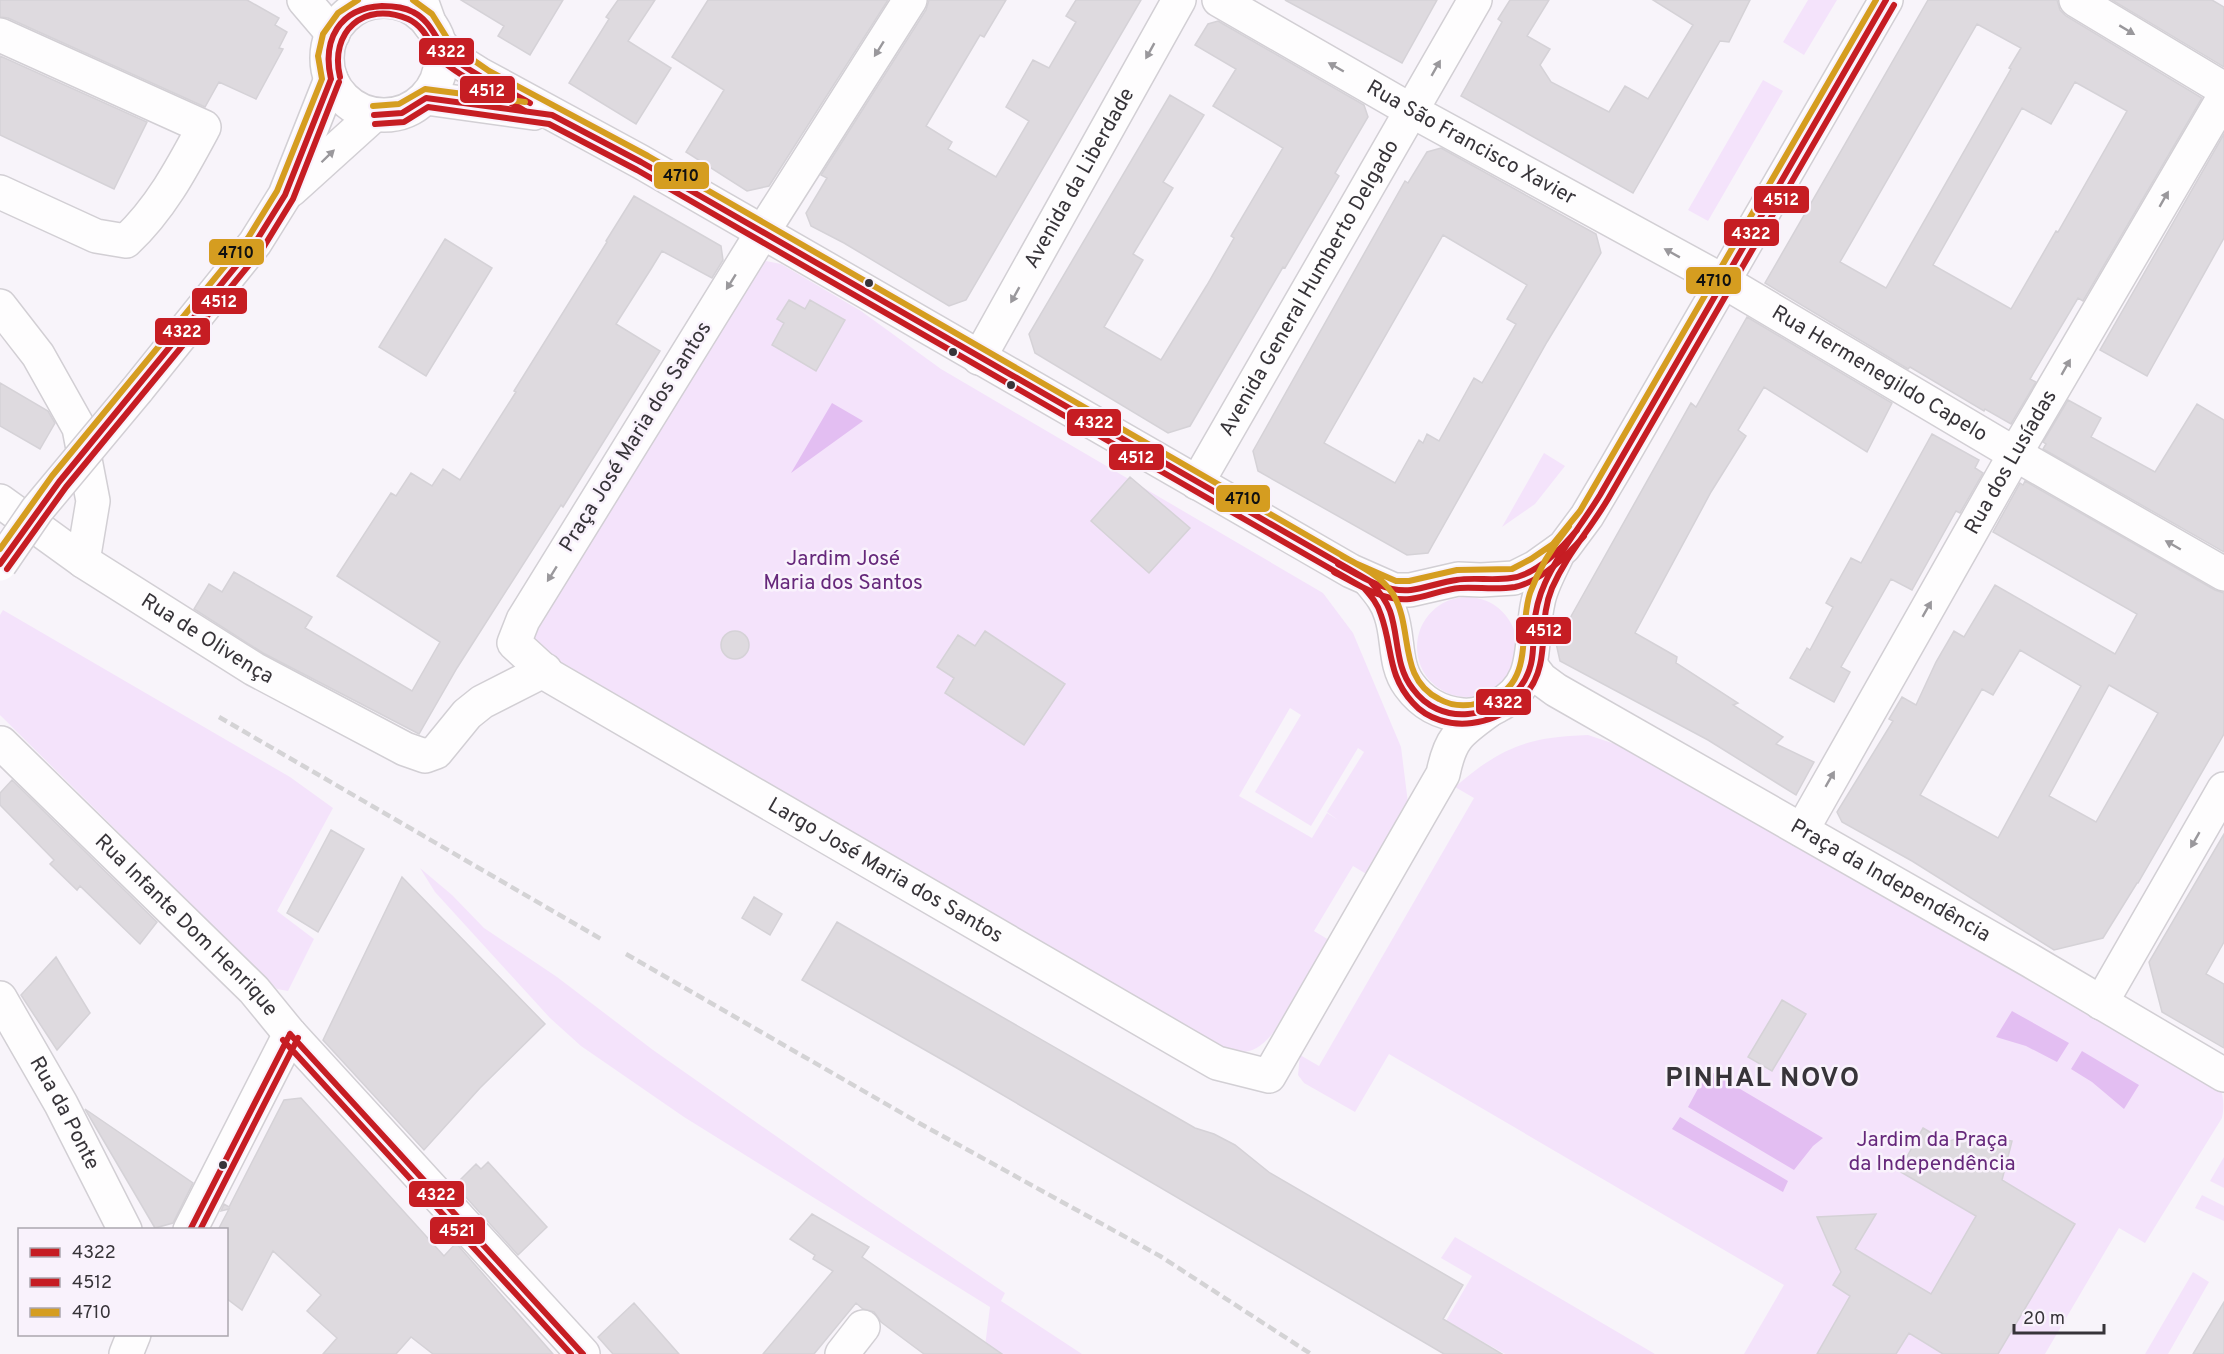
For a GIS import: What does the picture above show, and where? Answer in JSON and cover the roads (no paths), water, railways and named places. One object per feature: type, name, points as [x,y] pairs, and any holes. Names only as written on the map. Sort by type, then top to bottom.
[{"type":"street","points":[[304,0],[333,34]]},
{"type":"street","name":"Praça José Maria dos Santos","points":[[514,644],[523,620],[762,232],[910,0]]},
{"type":"street","name":"Avenida da Liberdade","points":[[979,358],[1179,0]]},
{"type":"street","name":"Rua São Francisco Xavier","points":[[1219,0],[1412,111],[1724,281]]},
{"type":"street","name":"Avenida General Humberto Delgado","points":[[1197,483],[1475,0]]},
{"type":"street","points":[[430,22],[441,57],[440,71],[426,98],[402,113],[374,115],[356,108],[341,96],[331,80],[327,64],[328,49],[333,34],[344,18],[369,2],[401,4],[430,22],[452,57],[552,115],[641,162],[1370,581],[1394,590],[1410,590],[1458,579],[1514,578],[1536,567],[1559,551],[1574,534],[1596,502],[1886,0]]},
{"type":"street","points":[[2076,0],[2224,88]]},
{"type":"street","points":[[0,34],[204,127],[177,179],[144,224],[126,241],[96,236],[0,192]]},
{"type":"street","points":[[0,564],[37,510],[255,243],[285,195],[331,80]]},
{"type":"street","name":"Rua dos Lusíadas","points":[[1802,830],[2015,454],[2224,97]]},
{"type":"street","points":[[426,98],[552,115]]},
{"type":"street","points":[[285,195],[374,115]]},
{"type":"street","name":"Rua Hermenegildo Capelo","points":[[1724,281],[2015,454],[2224,574]]},
{"type":"street","points":[[0,306],[38,355],[79,428],[93,501],[83,561]]},
{"type":"street","name":"Rua de Olivença","points":[[0,501],[83,561],[254,669],[405,749],[425,756],[436,752],[467,714],[482,702],[545,670]]},
{"type":"street","points":[[1447,754],[1452,742],[1521,686],[1532,655],[1534,616],[1538,598],[1559,551]]},
{"type":"street","points":[[1481,580],[1502,589],[1518,604],[1529,623],[1532,655]]},
{"type":"street","points":[[1370,581],[1385,599],[1392,615],[1397,639],[1398,662],[1407,684],[1423,701],[1442,734],[1447,754]]},
{"type":"street","points":[[1397,639],[1403,617],[1410,607],[1417,598],[1436,585]]},
{"type":"street","name":"Largo José Maria dos Santos","points":[[514,644],[550,675],[1217,1063],[1269,1076],[1443,774],[1447,754]]},
{"type":"street","name":"Praça da Independência","points":[[1532,655],[1541,679],[1556,690],[1802,830],[2224,1076]]},
{"type":"street","points":[[1423,701],[1443,712],[1466,715],[1556,690]]},
{"type":"street","name":"Rua Infante Dom Henrique","points":[[1,743],[254,990],[290,1034],[583,1354]]},
{"type":"street","points":[[2101,1003],[2224,789]]},
{"type":"street","name":"Rua da Ponte","points":[[0,998],[62,1104],[124,1228]]},
{"type":"street","points":[[191,1228],[290,1034]]},
{"type":"street","points":[[842,1354],[863,1327]]},
{"type":"street","points":[[126,1354],[134,1336]]},
{"type":"railway","points":[[219,717],[601,939]]},
{"type":"railway","points":[[626,954],[919,1123],[1160,1256],[1311,1354]]},
{"type":"district","name":"PINHAL NOVO","points":[[1763,1079]]},
{"type":"park label","name":"Jardim José Maria dos Santos","points":[[843,571]]},
{"type":"park label","name":"Jardim da Praça da Independência","points":[[1932,1152]]}]
